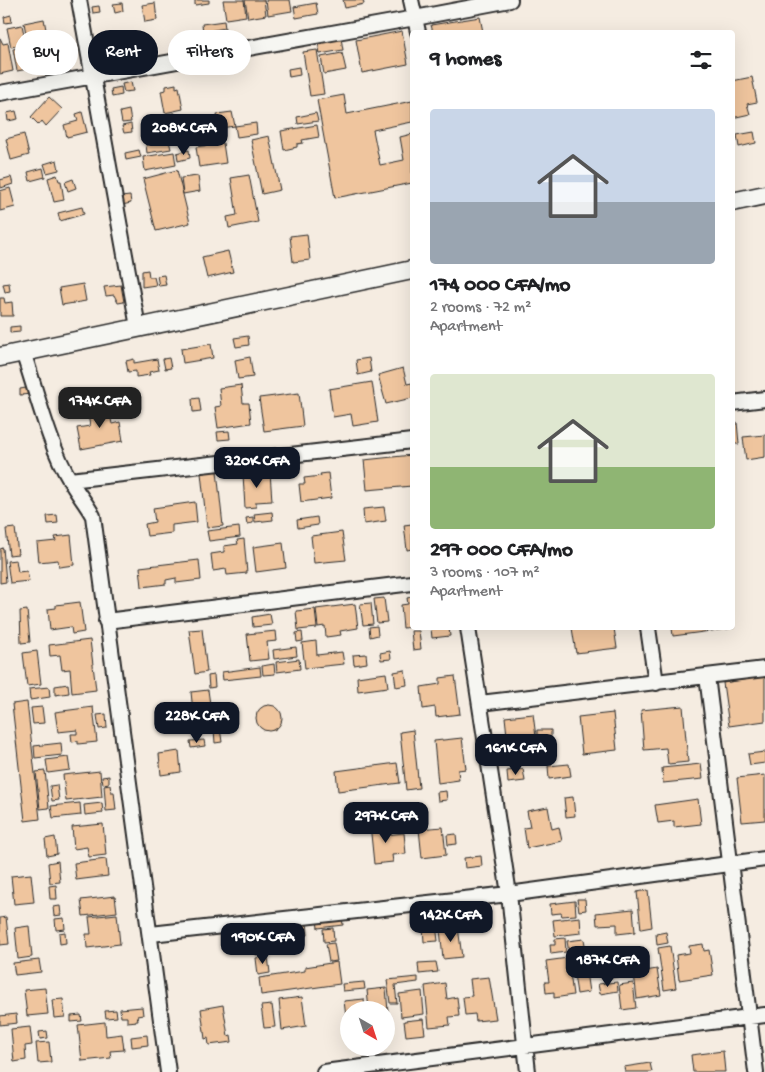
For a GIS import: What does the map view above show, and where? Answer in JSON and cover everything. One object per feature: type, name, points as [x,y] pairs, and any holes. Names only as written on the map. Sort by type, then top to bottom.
[{"type":"street","points":[[79,0],[138,327]]},
{"type":"street","points":[[411,0],[418,30]]},
{"type":"street","points":[[0,93],[510,0]]},
{"type":"street","points":[[735,201],[765,195]]},
{"type":"street","points":[[0,357],[410,270]]},
{"type":"street","points":[[23,352],[55,447],[70,480],[83,496],[93,516],[106,621],[151,934],[168,1072]]},
{"type":"street","points":[[735,403],[765,399]]},
{"type":"street","points":[[70,480],[410,441]]},
{"type":"street","points":[[106,621],[410,583]]},
{"type":"street","points":[[468,630],[509,894],[528,1072]]},
{"type":"street","points":[[648,630],[656,683]]},
{"type":"street","points":[[480,703],[765,669]]},
{"type":"street","points":[[707,676],[756,1072]]},
{"type":"street","points":[[151,934],[509,894],[765,859]]},
{"type":"street","points":[[324,1072],[765,1015]]},
{"type":"building","points":[[195,0],[209,0],[209,3],[195,5]]},
{"type":"building","points":[[223,0],[244,0],[246,16],[226,19]]},
{"type":"building","points":[[245,0],[264,0],[266,15],[248,18]]},
{"type":"building","points":[[266,0],[290,0],[292,11],[268,15]]},
{"type":"building","points":[[343,0],[363,0],[364,4],[345,8]]},
{"type":"building","points":[[122,3],[123,11],[115,13],[113,4]]},
{"type":"building","points":[[155,3],[157,20],[145,22],[142,5]]},
{"type":"building","points":[[316,3],[318,14],[296,18],[294,7]]},
{"type":"building","points":[[99,6],[100,12],[93,13],[92,7]]},
{"type":"building","points":[[11,15],[12,22],[5,23],[4,17]]},
{"type":"building","points":[[480,17],[483,30],[432,30],[431,25]]},
{"type":"building","points":[[44,19],[46,30],[25,30],[24,23]]},
{"type":"building","points":[[224,21],[225,28],[203,30],[202,24]]},
{"type":"building","points":[[22,25],[23,30],[15,30],[15,46],[11,47],[7,28]]},
{"type":"building","points":[[402,31],[408,64],[362,73],[356,40]]},
{"type":"building","points":[[0,38],[3,44],[8,43],[13,71],[0,74]]},
{"type":"building","points":[[341,38],[343,50],[320,54],[318,42]]},
{"type":"building","points":[[317,50],[324,94],[310,96],[303,52]]},
{"type":"building","points":[[342,53],[346,70],[324,74],[321,57]]},
{"type":"building","points":[[299,67],[300,75],[289,77],[288,69]]},
{"type":"building","points":[[752,77],[757,102],[747,104],[750,114],[735,117],[735,80]]},
{"type":"building","points":[[131,82],[133,91],[124,92],[122,84]]},
{"type":"building","points":[[176,84],[176,88],[179,87],[183,109],[165,113],[161,91],[166,90],[166,86]]},
{"type":"building","points":[[121,87],[122,95],[112,97],[111,89]]},
{"type":"building","points":[[344,95],[347,114],[410,101],[410,122],[373,130],[380,165],[404,160],[400,137],[410,134],[410,183],[335,198],[317,100]]},
{"type":"building","points":[[49,97],[62,109],[46,126],[42,121],[39,125],[31,117]]},
{"type":"building","points":[[129,110],[131,122],[122,123],[120,112]]},
{"type":"building","points":[[16,111],[18,119],[8,121],[7,113]]},
{"type":"building","points":[[82,112],[87,132],[67,137],[64,125],[78,121],[76,114]]},
{"type":"building","points":[[232,112],[235,126],[220,128],[217,114]]},
{"type":"building","points":[[175,113],[177,126],[171,127],[169,114]]},
{"type":"building","points":[[316,113],[318,121],[298,124],[297,117]]},
{"type":"building","points":[[256,123],[257,134],[237,137],[235,126]]},
{"type":"building","points":[[131,124],[132,132],[124,133],[122,126]]},
{"type":"building","points":[[317,125],[319,137],[302,140],[303,143],[297,144],[297,147],[284,150],[281,131]]},
{"type":"building","points":[[169,129],[171,138],[162,140],[160,131]]},
{"type":"building","points":[[754,132],[756,143],[739,147],[737,135]]},
{"type":"building","points":[[24,134],[29,155],[11,160],[6,139]]},
{"type":"building","points":[[217,134],[218,140],[201,143],[200,137]]},
{"type":"building","points":[[269,136],[280,190],[262,194],[251,140]]},
{"type":"building","points":[[169,141],[171,149],[147,153],[146,145]]},
{"type":"building","points":[[223,143],[226,163],[199,167],[196,147]]},
{"type":"building","points":[[139,150],[141,157],[126,160],[125,153]]},
{"type":"building","points":[[189,150],[190,158],[178,161],[177,153]]},
{"type":"building","points":[[174,152],[176,165],[145,171],[143,157]]},
{"type":"building","points":[[57,160],[59,170],[47,173],[44,164]]},
{"type":"building","points":[[43,168],[45,177],[30,181],[28,172]]},
{"type":"building","points":[[177,170],[190,223],[156,231],[143,179]]},
{"type":"building","points":[[57,175],[59,181],[61,181],[64,200],[54,202],[48,178]]},
{"type":"building","points":[[249,175],[258,222],[229,228],[227,217],[237,215],[231,178]]},
{"type":"building","points":[[198,176],[200,191],[183,194],[181,178]]},
{"type":"building","points":[[11,177],[13,184],[1,188],[0,180]]},
{"type":"building","points":[[73,179],[76,188],[68,191],[65,182]]},
{"type":"building","points":[[10,188],[15,207],[0,211],[0,191]]},
{"type":"building","points":[[130,196],[131,203],[122,205],[121,197]]},
{"type":"building","points":[[82,207],[84,214],[60,221],[58,213]]},
{"type":"building","points":[[307,234],[310,260],[293,262],[290,236]]},
{"type":"building","points":[[228,251],[233,272],[207,278],[202,257]]},
{"type":"building","points":[[148,270],[149,277],[154,277],[156,285],[142,287],[142,271]]},
{"type":"building","points":[[164,275],[166,285],[159,286],[157,276]]},
{"type":"building","points":[[9,283],[10,291],[5,292],[3,284]]},
{"type":"building","points":[[83,284],[86,301],[62,305],[59,288]]},
{"type":"building","points":[[121,285],[124,302],[118,303],[114,295],[106,296],[104,287]]},
{"type":"building","points":[[0,298],[4,298],[5,303],[12,302],[13,316],[0,316]]},
{"type":"building","points":[[20,326],[20,332],[10,333],[10,327]]},
{"type":"building","points":[[248,336],[249,345],[236,347],[234,338]]},
{"type":"building","points":[[211,344],[213,358],[183,363],[181,349]]},
{"type":"building","points":[[250,357],[253,377],[238,379],[235,360]]},
{"type":"building","points":[[169,358],[171,368],[165,369],[163,359]]},
{"type":"building","points":[[369,358],[371,372],[358,375],[356,360]]},
{"type":"building","points":[[134,359],[134,363],[157,359],[159,370],[149,372],[150,375],[136,377],[136,371],[128,372],[126,361]]},
{"type":"building","points":[[403,368],[407,384],[410,383],[410,398],[386,404],[378,375]]},
{"type":"building","points":[[372,382],[378,422],[353,426],[351,414],[333,417],[329,389]]},
{"type":"building","points":[[241,385],[243,403],[249,403],[251,423],[218,428],[215,407],[221,406],[219,388]]},
{"type":"building","points":[[32,387],[33,394],[20,395],[20,389]]},
{"type":"building","points":[[299,393],[303,426],[264,431],[259,398]]},
{"type":"building","points":[[199,398],[201,411],[193,412],[192,399]]},
{"type":"building","points":[[108,404],[112,424],[120,422],[123,441],[81,449],[77,428],[90,426],[87,409]]},
{"type":"building","points":[[735,422],[737,422],[739,444],[735,444]]},
{"type":"building","points":[[229,431],[230,439],[218,440],[217,432]]},
{"type":"building","points":[[765,435],[765,457],[746,460],[743,437]]},
{"type":"building","points":[[410,455],[410,486],[367,490],[364,460]]},
{"type":"building","points":[[217,471],[223,526],[207,528],[201,473]]},
{"type":"building","points":[[270,472],[272,501],[256,502],[256,507],[245,508],[243,474]]},
{"type":"building","points":[[328,473],[331,498],[301,502],[299,484],[305,484],[304,478],[321,476],[320,474]]},
{"type":"building","points":[[195,502],[197,522],[172,525],[172,533],[147,536],[145,524],[155,522],[153,508]]},
{"type":"building","points":[[384,507],[386,521],[364,524],[363,509]]},
{"type":"building","points":[[272,512],[273,520],[255,522],[254,514]]},
{"type":"building","points":[[57,515],[58,523],[48,524],[47,516]]},
{"type":"building","points":[[253,517],[253,523],[247,524],[246,518]]},
{"type":"building","points":[[317,517],[318,525],[298,528],[297,520]]},
{"type":"building","points":[[410,524],[410,549],[407,550],[404,525]]},
{"type":"building","points":[[239,527],[240,537],[209,541],[207,531]]},
{"type":"building","points":[[15,528],[18,554],[9,555],[6,529]]},
{"type":"building","points":[[342,532],[346,560],[314,563],[311,536]]},
{"type":"building","points":[[71,535],[74,565],[59,567],[58,560],[39,562],[37,543],[56,541],[55,537]]},
{"type":"building","points":[[244,539],[247,573],[227,575],[226,569],[213,571],[211,554],[224,552],[224,546],[238,544],[237,540]]},
{"type":"building","points":[[283,543],[286,568],[256,572],[253,547]]},
{"type":"building","points":[[3,548],[6,582],[0,583],[0,549]]},
{"type":"building","points":[[16,560],[18,572],[27,571],[29,581],[10,583],[7,561]]},
{"type":"building","points":[[199,560],[201,580],[176,583],[176,578],[166,580],[166,584],[142,587],[140,567]]},
{"type":"building","points":[[410,597],[410,627],[403,628],[401,605],[408,604],[407,598]]},
{"type":"building","points":[[384,598],[387,622],[377,623],[374,599]]},
{"type":"building","points":[[80,602],[84,632],[72,634],[71,627],[50,630],[48,609],[56,608],[56,605]]},
{"type":"building","points":[[371,603],[373,624],[363,625],[360,604]]},
{"type":"building","points":[[355,604],[358,628],[340,631],[341,635],[326,637],[325,626],[318,627],[316,609]]},
{"type":"building","points":[[315,609],[317,628],[298,630],[296,611]]},
{"type":"building","points":[[27,610],[30,642],[21,643],[20,611]]},
{"type":"building","points":[[270,614],[272,625],[253,627],[252,617]]},
{"type":"building","points":[[377,626],[378,635],[370,637],[369,627]]},
{"type":"building","points":[[202,629],[207,672],[195,674],[189,630]]},
{"type":"building","points":[[431,630],[449,630],[450,636],[432,638]]},
{"type":"building","points":[[572,630],[614,630],[617,648],[576,653]]},
{"type":"building","points":[[672,630],[719,630],[673,636]]},
{"type":"building","points":[[276,631],[277,641],[267,642],[269,659],[250,661],[247,634]]},
{"type":"building","points":[[411,631],[419,631],[421,649],[413,650]]},
{"type":"building","points":[[302,632],[303,641],[297,642],[296,633]]},
{"type":"building","points":[[90,640],[96,690],[72,693],[70,669],[62,670],[60,655],[50,656],[49,645]]},
{"type":"building","points":[[316,641],[317,655],[342,652],[344,664],[305,668],[302,643]]},
{"type":"building","points":[[296,647],[297,656],[274,659],[273,650]]},
{"type":"building","points":[[37,651],[41,684],[27,686],[23,653]]},
{"type":"building","points":[[390,651],[391,659],[381,660],[380,653]]},
{"type":"building","points":[[366,654],[367,663],[354,665],[353,655]]},
{"type":"building","points":[[299,659],[300,669],[277,672],[276,662]]},
{"type":"building","points":[[274,664],[275,674],[263,675],[262,666]]},
{"type":"building","points":[[260,667],[261,676],[223,680],[222,672]]},
{"type":"building","points":[[405,670],[407,685],[396,687],[394,672]]},
{"type":"building","points":[[386,673],[388,687],[358,691],[357,677]]},
{"type":"building","points":[[214,675],[215,687],[209,688],[208,676]]},
{"type":"building","points":[[455,676],[460,714],[436,717],[435,707],[423,709],[421,687],[440,684],[440,678]]},
{"type":"building","points":[[765,676],[765,721],[729,726],[723,683]]},
{"type":"building","points":[[68,684],[69,693],[55,695],[55,686]]},
{"type":"building","points":[[49,687],[50,697],[30,700],[29,689]]},
{"type":"building","points":[[208,690],[212,719],[194,721],[191,692]]},
{"type":"building","points":[[27,702],[40,819],[25,821],[12,704]]},
{"type":"building","points":[[269,705],[278,709],[282,718],[278,727],[269,731],[260,727],[256,718],[260,709]]},
{"type":"building","points":[[683,706],[688,762],[668,764],[666,748],[644,750],[641,710]]},
{"type":"building","points":[[42,707],[44,723],[33,724],[31,708]]},
{"type":"building","points":[[93,707],[97,742],[78,744],[78,741],[72,742],[71,734],[77,734],[77,730],[58,732],[55,712]]},
{"type":"building","points":[[613,713],[617,750],[582,754],[578,717]]},
{"type":"building","points":[[106,714],[107,728],[99,729],[97,715]]},
{"type":"building","points":[[533,714],[539,760],[505,764],[504,755],[509,754],[505,717]]},
{"type":"building","points":[[220,728],[222,742],[215,743],[214,729]]},
{"type":"building","points":[[413,730],[419,788],[406,790],[400,732]]},
{"type":"building","points":[[537,730],[551,730],[551,741],[537,742]]},
{"type":"building","points":[[462,738],[466,769],[458,770],[459,780],[438,783],[434,741]]},
{"type":"building","points":[[204,740],[205,746],[191,748],[190,741]]},
{"type":"building","points":[[61,743],[62,755],[35,758],[34,746]]},
{"type":"building","points":[[179,751],[181,772],[161,775],[159,754]]},
{"type":"building","points":[[765,752],[765,763],[750,765],[748,754]]},
{"type":"building","points":[[68,757],[70,770],[48,773],[46,760]]},
{"type":"building","points":[[397,763],[400,783],[338,791],[336,771]]},
{"type":"building","points":[[569,764],[571,776],[549,779],[548,766]]},
{"type":"building","points":[[701,764],[703,779],[663,783],[662,768]]},
{"type":"building","points":[[523,769],[525,781],[508,783],[507,771]]},
{"type":"building","points":[[45,771],[49,808],[40,809],[36,772]]},
{"type":"building","points":[[100,771],[102,797],[66,801],[63,775]]},
{"type":"building","points":[[765,775],[765,820],[742,822],[737,778]]},
{"type":"building","points":[[109,776],[109,783],[103,784],[102,777]]},
{"type":"building","points":[[57,785],[59,800],[52,801],[50,786]]},
{"type":"building","points":[[110,785],[111,792],[114,792],[116,810],[106,811],[104,786]]},
{"type":"building","points":[[446,791],[447,800],[438,801],[437,792]]},
{"type":"building","points":[[573,797],[575,816],[566,817],[564,798]]},
{"type":"building","points":[[698,799],[701,824],[674,827],[674,821],[658,823],[655,805]]},
{"type":"building","points":[[80,803],[81,815],[53,818],[51,806]]},
{"type":"building","points":[[102,803],[103,813],[85,815],[84,805]]},
{"type":"building","points":[[548,807],[552,829],[559,827],[562,841],[527,848],[524,828],[530,827],[527,811]]},
{"type":"building","points":[[382,822],[384,835],[404,833],[406,854],[392,855],[393,862],[374,864],[370,824]]},
{"type":"building","points":[[103,824],[106,855],[89,857],[87,847],[74,849],[72,827]]},
{"type":"building","points":[[443,827],[446,855],[422,858],[419,829]]},
{"type":"building","points":[[456,834],[457,844],[448,845],[447,835]]},
{"type":"building","points":[[55,837],[57,854],[47,856],[45,839]]},
{"type":"building","points":[[481,856],[482,866],[465,868],[464,858]]},
{"type":"building","points":[[106,859],[108,876],[76,880],[74,863]]},
{"type":"building","points":[[58,861],[60,882],[50,883],[48,863]]},
{"type":"building","points":[[31,874],[34,902],[14,904],[11,876]]},
{"type":"building","points":[[56,885],[57,899],[50,899],[49,886]]},
{"type":"building","points":[[648,890],[652,927],[641,929],[637,892]]},
{"type":"building","points":[[115,896],[117,912],[83,916],[81,900]]},
{"type":"building","points":[[577,899],[585,899],[586,910],[579,911]]},
{"type":"building","points":[[575,901],[576,915],[562,916],[561,913],[551,914],[550,904]]},
{"type":"building","points":[[60,906],[61,915],[54,916],[53,907]]},
{"type":"building","points":[[633,909],[635,932],[617,934],[617,924],[597,925],[596,913]]},
{"type":"building","points":[[117,914],[120,944],[87,948],[86,934],[91,934],[89,917]]},
{"type":"building","points":[[6,917],[9,944],[0,945],[0,918]]},
{"type":"building","points":[[342,917],[343,925],[318,928],[317,920]]},
{"type":"building","points":[[580,917],[581,933],[555,936],[553,920]]},
{"type":"building","points":[[64,918],[65,929],[56,930],[55,919]]},
{"type":"building","points":[[307,922],[308,935],[255,941],[253,929],[269,928],[269,934],[275,933],[274,925]]},
{"type":"building","points":[[436,925],[438,941],[424,942],[423,927]]},
{"type":"building","points":[[29,926],[32,957],[18,959],[15,928]]},
{"type":"building","points":[[458,927],[462,957],[443,959],[440,929]]},
{"type":"building","points":[[333,928],[334,941],[324,942],[323,929]]},
{"type":"building","points":[[65,932],[66,943],[60,944],[59,933]]},
{"type":"building","points":[[666,932],[668,943],[657,945],[656,934]]},
{"type":"building","points":[[565,938],[566,952],[551,954],[550,945],[555,945],[555,939]]},
{"type":"building","points":[[584,939],[586,951],[569,953],[567,941]]},
{"type":"building","points":[[334,943],[337,961],[329,962],[326,944]]},
{"type":"building","points":[[703,944],[704,951],[709,950],[713,975],[679,980],[676,955],[690,953],[689,946]]},
{"type":"building","points":[[255,945],[265,945],[266,954],[256,955]]},
{"type":"building","points":[[670,946],[676,988],[664,990],[658,948]]},
{"type":"building","points":[[640,949],[642,961],[631,963],[630,950]]},
{"type":"building","points":[[626,952],[629,975],[611,978],[610,971],[597,973],[595,956]]},
{"type":"building","points":[[592,954],[592,963],[576,964],[576,956]]},
{"type":"building","points":[[268,956],[270,973],[258,975],[256,958]]},
{"type":"building","points":[[568,958],[573,995],[554,998],[554,992],[546,993],[545,982],[549,982],[546,961]]},
{"type":"building","points":[[39,960],[41,972],[15,975],[13,963]]},
{"type":"building","points":[[337,962],[340,984],[261,995],[259,978],[305,971],[305,967]]},
{"type":"building","points":[[436,962],[438,972],[419,974],[418,963]]},
{"type":"building","points":[[657,969],[661,995],[637,999],[634,973]]},
{"type":"building","points":[[586,972],[589,992],[577,994],[574,974]]},
{"type":"building","points":[[418,977],[418,982],[395,985],[397,1003],[390,1001],[387,980]]},
{"type":"building","points":[[489,977],[496,1019],[476,1021],[475,1014],[465,1015],[463,997],[472,996],[470,979]]},
{"type":"building","points":[[364,982],[365,989],[343,991],[342,984]]},
{"type":"building","points":[[617,982],[618,991],[600,994],[598,984]]},
{"type":"building","points":[[445,983],[447,999],[457,997],[459,1016],[449,1017],[450,1025],[429,1027],[425,986]]},
{"type":"building","points":[[633,983],[636,1008],[622,1010],[619,985]]},
{"type":"building","points":[[45,988],[48,1014],[27,1016],[24,990]]},
{"type":"building","points":[[386,988],[387,1001],[368,1001],[367,990]]},
{"type":"building","points":[[422,991],[424,1014],[401,1017],[399,994]]},
{"type":"building","points":[[302,997],[306,1026],[282,1030],[279,1000]]},
{"type":"building","points":[[63,999],[65,1017],[54,1018],[52,1000]]},
{"type":"building","points":[[364,999],[364,1001],[344,1001]]},
{"type":"building","points":[[223,1005],[228,1036],[231,1035],[232,1042],[209,1045],[208,1038],[205,1039],[201,1009]]},
{"type":"building","points":[[272,1005],[275,1027],[264,1028],[261,1006]]},
{"type":"building","points":[[142,1007],[143,1015],[137,1016],[138,1021],[127,1022],[127,1017],[121,1017],[120,1009]]},
{"type":"building","points":[[116,1010],[117,1017],[106,1018],[105,1011]]},
{"type":"building","points":[[16,1014],[17,1023],[0,1025],[0,1016]]},
{"type":"building","points":[[81,1015],[82,1021],[71,1022],[71,1016]]},
{"type":"building","points":[[423,1019],[425,1034],[406,1036],[404,1021]]},
{"type":"building","points":[[105,1022],[106,1036],[122,1034],[124,1050],[110,1051],[111,1058],[82,1061],[78,1025]]},
{"type":"building","points":[[30,1027],[32,1045],[25,1046],[26,1060],[14,1062],[11,1029]]},
{"type":"building","points":[[47,1031],[48,1038],[40,1039],[39,1032]]},
{"type":"building","points":[[147,1035],[148,1045],[132,1047],[131,1037]]},
{"type":"building","points":[[49,1042],[51,1062],[38,1063],[36,1043]]},
{"type":"building","points":[[723,1051],[725,1072],[693,1072],[691,1055]]},
{"type":"building","points":[[650,1063],[652,1072],[625,1072],[624,1067]]}]
